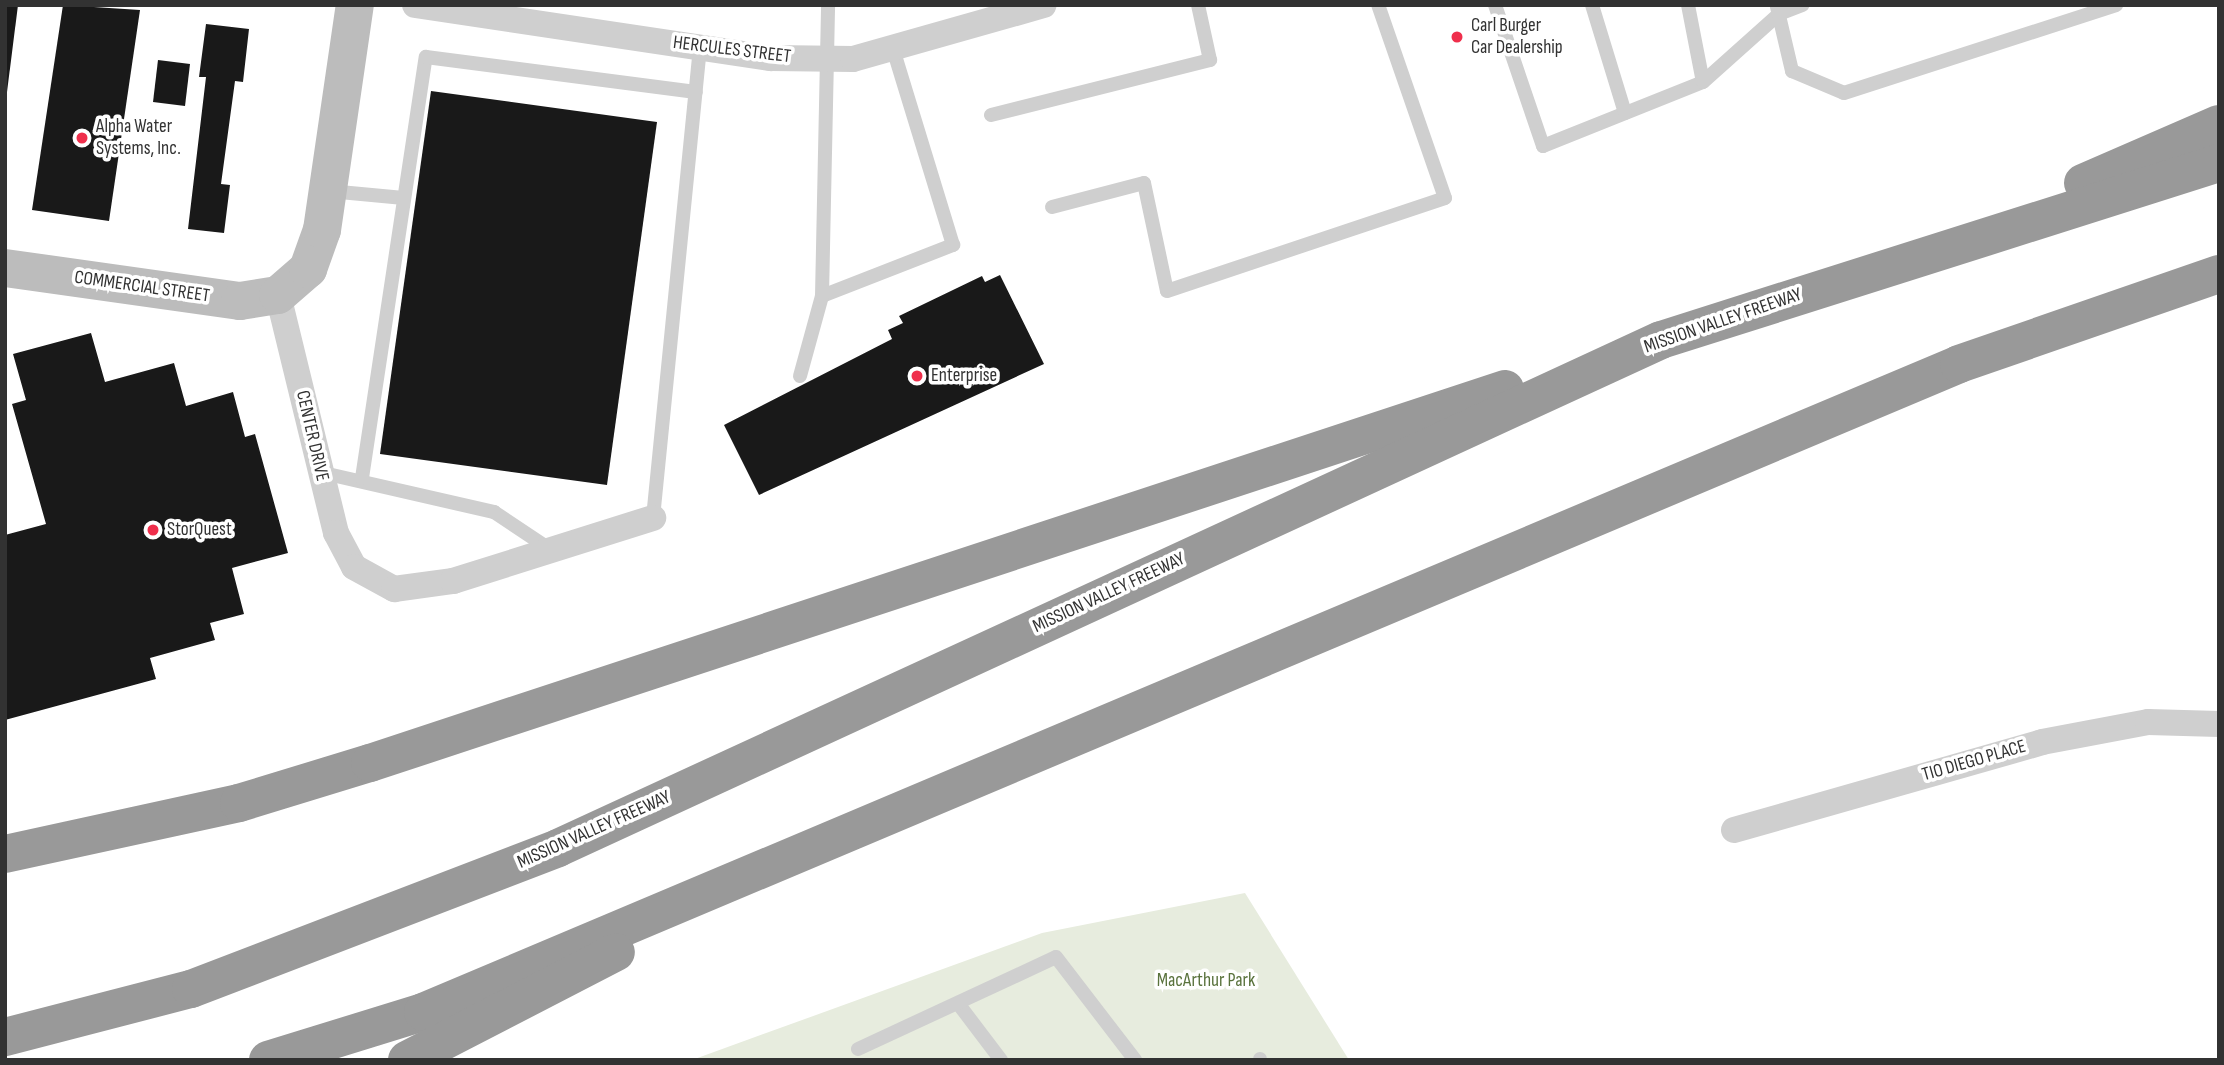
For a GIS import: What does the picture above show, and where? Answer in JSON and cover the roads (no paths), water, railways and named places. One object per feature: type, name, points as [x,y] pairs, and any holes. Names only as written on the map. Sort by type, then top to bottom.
[{"type":"highway","points":[[1891,267],[2219,124]]},
{"type":"highway","name":"MISSION VALLEY FREEWAY","points":[[5,1037],[191,989],[558,848],[1661,340],[2219,163]]},
{"type":"highway","points":[[268,1060],[423,1012],[796,852],[1959,364],[2208,281]]},
{"type":"highway","points":[[5,854],[239,803],[370,763],[1115,512],[1661,340]]},
{"type":"highway","points":[[5,838],[109,830]]},
{"type":"highway","points":[[407,1060],[533,999],[796,852]]},
{"type":"main road","points":[[278,295],[308,269],[328,191],[355,5]]},
{"type":"main road","name":"COMMERCIAL STREET","points":[[5,268],[240,302],[278,295]]},
{"type":"street","name":"HERCULES STREET","points":[[415,5],[473,9],[700,47],[853,59],[1044,5]]},
{"type":"street","name":"CENTER DRIVE","points":[[278,295],[336,533],[354,567],[394,589],[453,580],[653,517]]},
{"type":"street","name":"TIO DIEGO PLACE","points":[[1734,830],[2042,742],[2148,722],[2219,724]]},
{"type":"lane","points":[[800,376],[822,296],[828,5]]},
{"type":"lane","points":[[991,116],[1210,60],[1198,5]]},
{"type":"lane","points":[[1052,207],[1144,183],[1167,291],[1445,198],[1378,5]]},
{"type":"lane","points":[[1496,5],[1543,146],[1703,82],[1778,10],[1802,5]]},
{"type":"lane","points":[[1592,5],[1625,113]]},
{"type":"lane","points":[[1688,5],[1703,82]]},
{"type":"lane","points":[[1778,10],[1792,71],[1844,93],[2116,5]]},
{"type":"lane","points":[[653,517],[700,47]]},
{"type":"lane","points":[[822,296],[953,245],[893,49]]},
{"type":"lane","points":[[362,478],[426,57],[696,92]]},
{"type":"lane","points":[[328,191],[404,198]]},
{"type":"lane","points":[[319,472],[362,478],[494,512],[551,550]]},
{"type":"lane","points":[[858,1049],[960,1006],[1056,957],[1135,1060]]},
{"type":"lane","points":[[960,1006],[1001,1060]]},
{"type":"place","name":"Carl Burger Car Dealership","points":[[1457,37]]},
{"type":"place","name":"Alpha Water Systems, Inc.","points":[[82,138]]},
{"type":"place","name":"Enterprise","points":[[917,376]]},
{"type":"place","name":"StorQuest","points":[[153,530]]},
{"type":"park label","name":"MacArthur Park","points":[[1206,981]]}]
